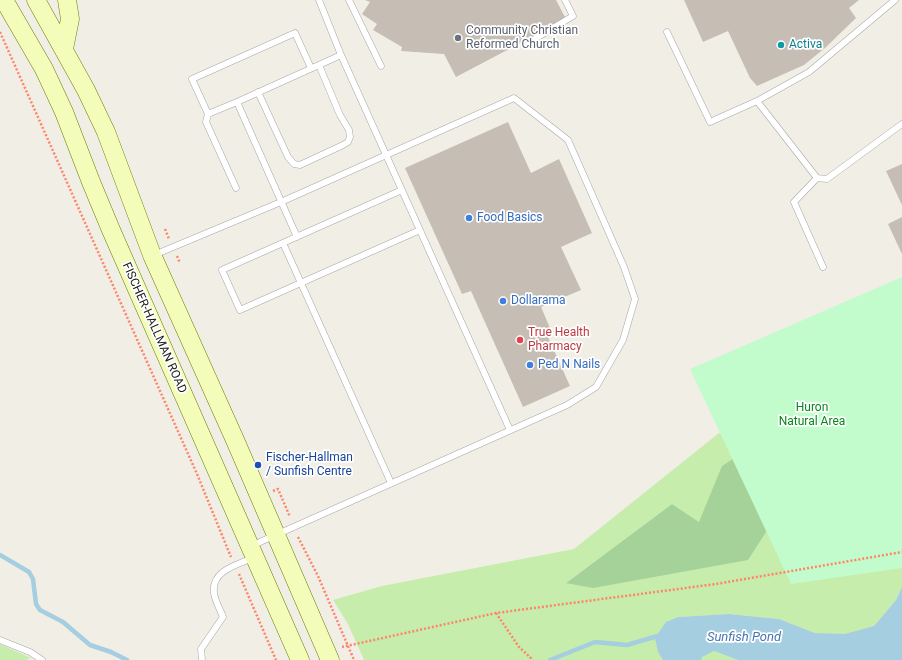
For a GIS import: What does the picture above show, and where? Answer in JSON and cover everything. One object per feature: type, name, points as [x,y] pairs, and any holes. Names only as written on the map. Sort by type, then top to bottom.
[{"type":"main road","name":"FISCHER-HALLMAN ROAD","points":[[4,0],[44,69],[64,112],[111,230],[300,660]]},
{"type":"main road","points":[[36,0],[86,90],[106,132],[152,255],[235,440],[328,655]]},
{"type":"main road","points":[[64,49],[70,19],[67,0]]},
{"type":"lane","points":[[319,0],[341,55],[510,430]]},
{"type":"lane","points":[[349,0],[381,66]]},
{"type":"lane","points":[[534,40],[573,16],[565,0]]},
{"type":"lane","points":[[667,32],[710,122],[757,101],[809,72],[895,0]]},
{"type":"lane","points":[[236,188],[206,122],[208,114],[192,79],[295,34],[311,68]]},
{"type":"lane","points":[[208,114],[341,55]]},
{"type":"lane","points":[[258,92],[288,157],[294,164],[300,165],[343,145],[348,142],[350,137],[349,130],[340,115],[319,65]]},
{"type":"lane","points":[[152,255],[281,202],[514,98],[568,140],[624,267],[635,299],[623,340],[596,387],[567,405],[276,535],[235,566],[222,572],[214,581],[214,593],[222,617],[201,648],[202,660]]},
{"type":"lane","points":[[757,101],[817,178],[826,179],[902,124]]},
{"type":"lane","points":[[237,102],[297,237]]},
{"type":"lane","points":[[817,178],[794,202],[823,267]]},
{"type":"lane","points":[[402,190],[222,270],[237,304],[240,310],[420,230]]},
{"type":"lane","points":[[283,243],[391,483]]},
{"type":"lane","points":[[0,640],[30,652],[42,660]]},
{"type":"path","points":[[0,32],[187,452],[276,660]]},
{"type":"path","points":[[278,490],[284,505]]},
{"type":"path","points":[[302,546],[318,576],[354,660]]},
{"type":"path","points":[[328,655],[347,646],[496,613],[716,584],[902,552]]},
{"type":"path","points":[[496,613],[519,647],[533,660]]},
{"type":"green space","name":"Huron Natural Area","points":[[902,277],[902,568],[791,584],[690,369]]},
{"type":"green space","points":[[902,399],[902,587],[896,600],[874,626],[845,635],[815,633],[779,619],[729,614],[678,617],[666,622],[658,652],[663,660],[364,660],[348,624],[333,600],[382,586],[574,549],[719,433],[791,422]],"holes":[[[672,504],[699,522],[567,583]]]},
{"type":"green space","points":[[759,442],[786,501],[748,560],[593,588],[566,583],[672,504],[699,522],[722,466]]},
{"type":"green space","points":[[0,644],[31,658],[26,660],[0,660]]},
{"type":"green space","points":[[714,651],[738,660],[701,660],[701,657]]},
{"type":"water","name":"Sunfish Pond","points":[[902,587],[902,660],[738,660],[714,651],[702,657],[701,660],[663,660],[658,652],[655,638],[666,622],[678,617],[729,614],[779,619],[815,633],[845,634],[874,626],[896,600]]},
{"type":"building","name":"Community Christian Reformed Church","points":[[365,0],[556,0],[566,19],[456,77],[444,54],[401,51],[402,47],[373,30],[377,24],[362,14],[370,2]]},
{"type":"building","name":"Activa","points":[[684,0],[859,0],[849,8],[856,18],[825,48],[804,65],[757,86],[750,78],[728,31],[703,42]]},
{"type":"building","points":[[508,122],[531,173],[559,159],[592,233],[561,247],[581,290],[541,307],[553,335],[548,337],[570,386],[523,407],[471,291],[462,294],[405,168]]},
{"type":"building","points":[[902,164],[902,205],[886,171]]},
{"type":"building","points":[[902,217],[902,254],[888,224]]},
{"type":"waterway","points":[[0,555],[29,572],[33,579],[36,604],[40,610],[63,622],[90,645],[111,652],[127,660]]},
{"type":"waterway","points":[[550,660],[595,642],[627,645],[661,635]]},
{"type":"place","name":"Community Christian Reformed Church","points":[[458,38]]},
{"type":"place","name":"Activa","points":[[781,45]]},
{"type":"place","name":"Food Basics","points":[[469,218]]},
{"type":"place","name":"Dollarama","points":[[503,301]]},
{"type":"place","name":"True Health Pharmacy","points":[[520,340]]},
{"type":"place","name":"Ped N Nails","points":[[530,365]]},
{"type":"place","name":"Fischer-Hallman / Sunfish Centre","points":[[258,465]]}]
